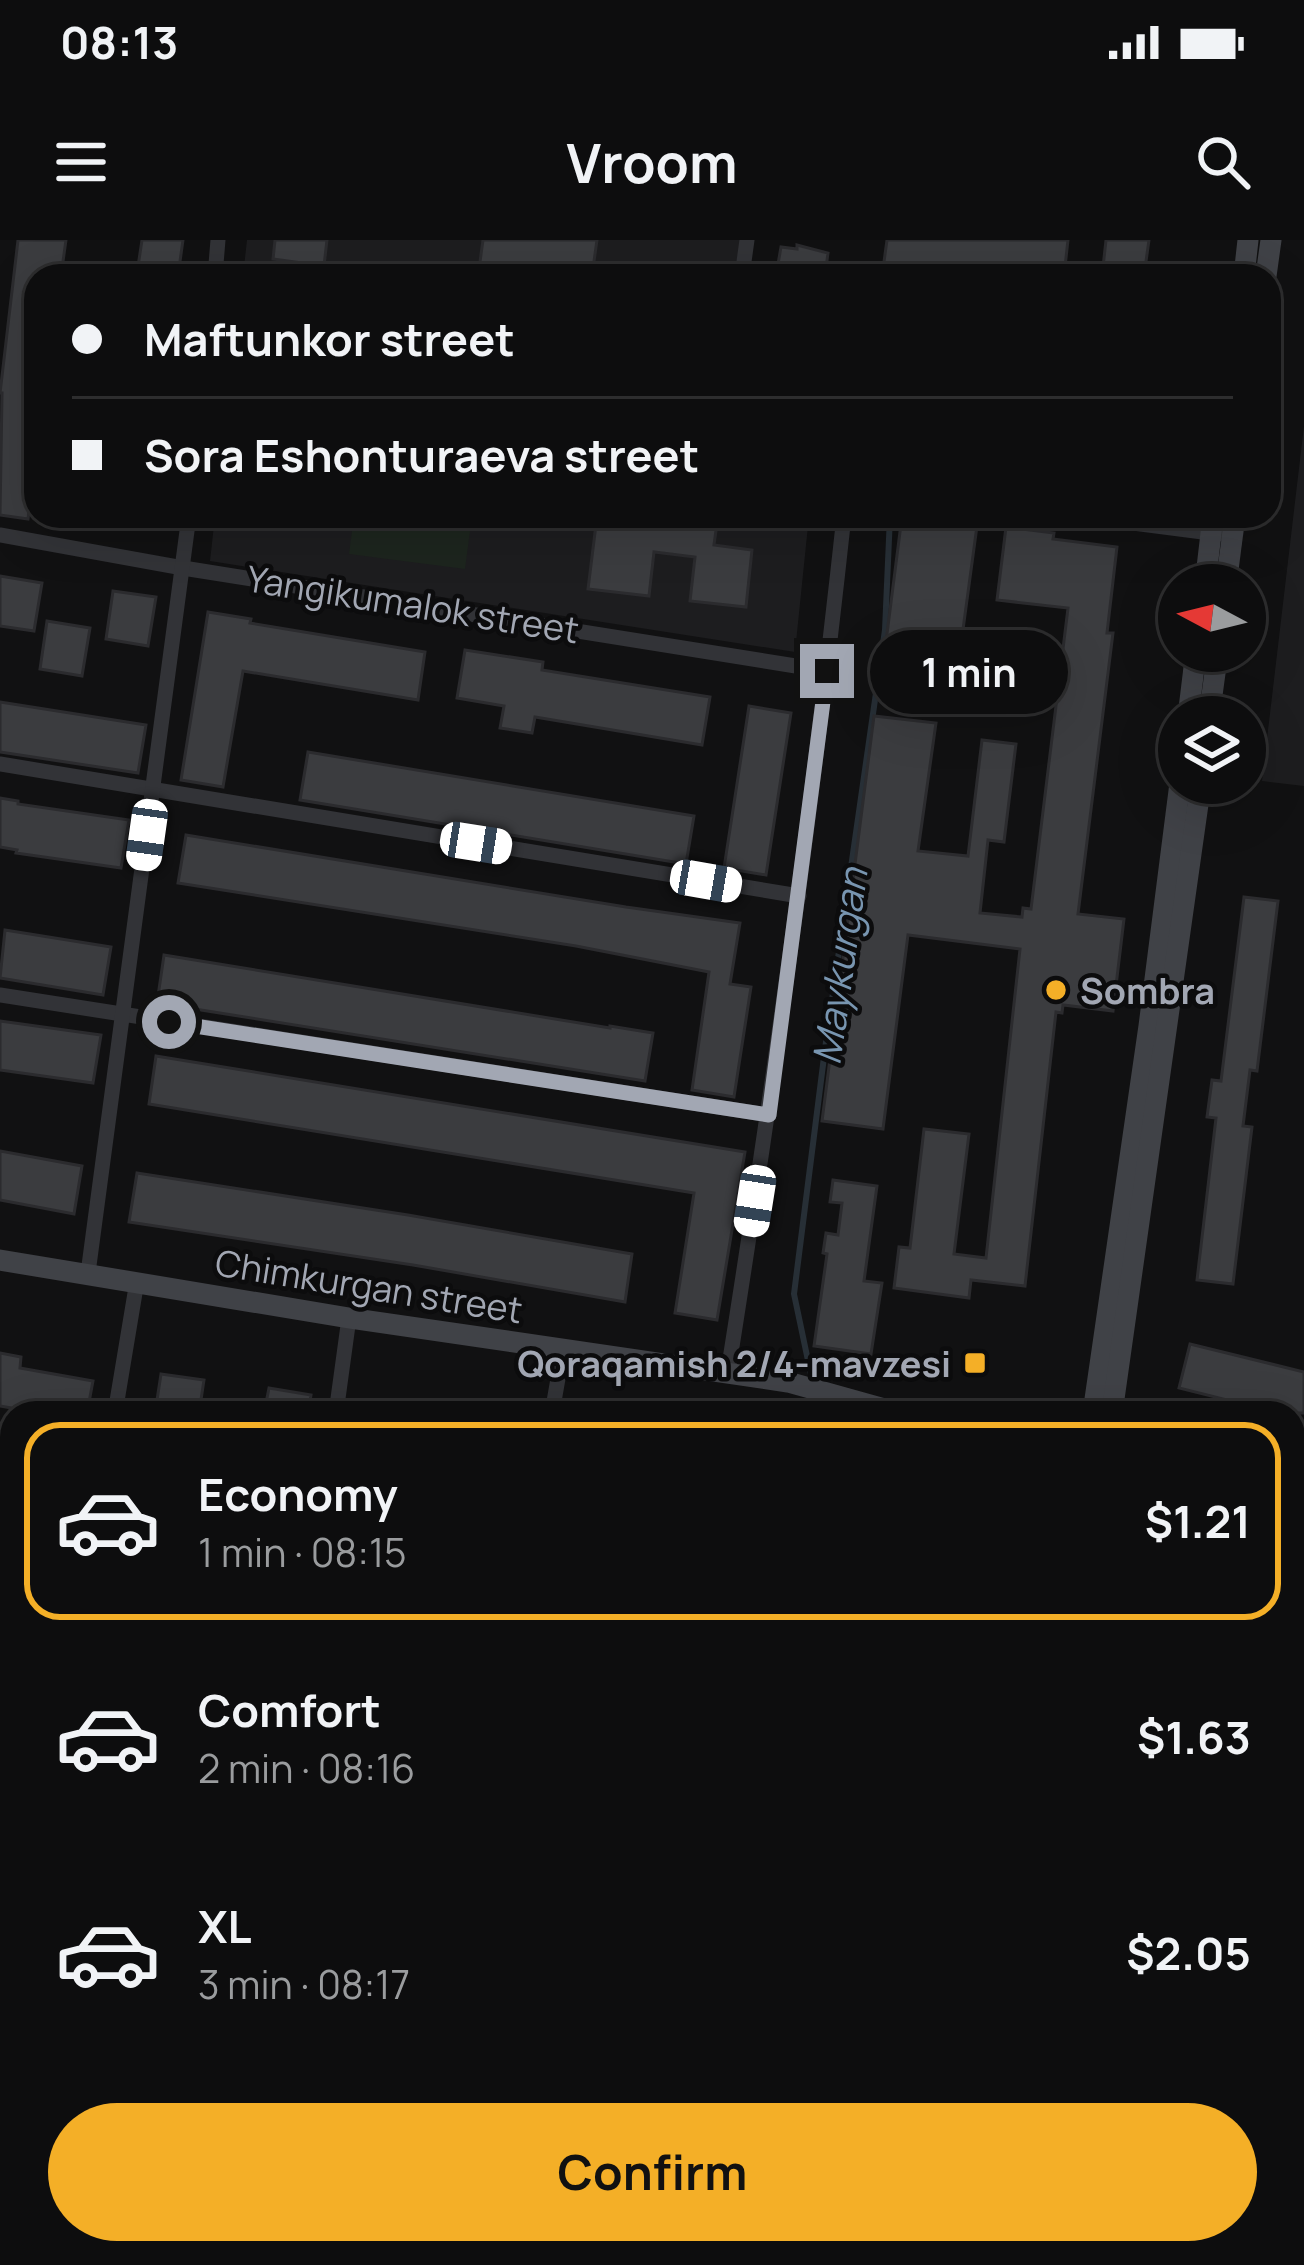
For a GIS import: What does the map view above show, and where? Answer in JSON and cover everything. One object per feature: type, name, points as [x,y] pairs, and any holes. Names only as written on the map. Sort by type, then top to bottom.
[{"type":"main road","points":[[1211,564],[1222,528]]},
{"type":"main road","points":[[1223,528],[1225,564]]},
{"type":"main road","points":[[1095,1401],[1177,804]]},
{"type":"main road","points":[[1114,1401],[1198,804]]},
{"type":"main road","name":"Chimkurgan street","points":[[0,1260],[349,1318],[728,1372],[857,1401]]},
{"type":"street","points":[[88,1274],[188,528]]},
{"type":"street","points":[[728,1372],[799,896],[843,528]]},
{"type":"street","name":"Yangikumalok street","points":[[0,535],[827,671]]},
{"type":"street","points":[[0,764],[799,896]]},
{"type":"street","points":[[0,995],[769,1115]]},
{"type":"street","points":[[118,1401],[137,1281]]},
{"type":"street","points":[[338,1401],[349,1318]]},
{"type":"street","points":[[554,1401],[563,1350]]},
{"type":"shaded area","points":[[247,240],[741,240],[738,264],[244,264]]},
{"type":"shaded area","points":[[1304,426],[1304,786],[1266,781],[1266,747]]},
{"type":"shaded area","points":[[214,528],[808,528],[795,652],[210,561]]},
{"type":"shaded area","points":[[352,528],[470,528],[465,569],[349,554]]},
{"type":"building","points":[[18,240],[66,240],[63,264],[24,264],[24,518],[0,515],[0,393]]},
{"type":"building","points":[[142,240],[183,240],[180,264],[138,264]]},
{"type":"building","points":[[275,240],[327,240],[324,264],[273,259]]},
{"type":"building","points":[[483,240],[597,240],[594,264],[480,264]]},
{"type":"building","points":[[887,240],[1068,240],[1065,264],[884,264]]},
{"type":"building","points":[[1106,240],[1149,240],[1146,264],[1103,264]]},
{"type":"building","points":[[797,245],[828,253],[827,264],[778,264],[781,247],[797,249]]},
{"type":"building","points":[[596,528],[716,528],[714,545],[752,550],[746,607],[690,601],[695,557],[654,552],[649,596],[588,589]]},
{"type":"building","points":[[900,528],[977,528],[957,674],[883,665]]},
{"type":"building","points":[[1006,528],[1117,547],[1107,633],[1113,633],[1078,914],[1124,919],[1113,1011],[1063,1005],[1062,1013],[1056,1012],[1025,1286],[971,1280],[969,1298],[894,1288],[899,1247],[910,1248],[924,1129],[969,1134],[954,1254],[986,1258],[1020,949],[908,935],[883,1129],[822,1121],[874,716],[936,723],[918,851],[968,856],[982,740],[1016,744],[1004,842],[988,840],[980,913],[1022,917],[1023,908],[1031,909],[1068,608],[997,600]]},
{"type":"building","points":[[0,576],[42,583],[34,631],[0,626]]},
{"type":"building","points":[[113,591],[156,597],[148,646],[106,639]]},
{"type":"building","points":[[208,612],[425,652],[418,700],[243,671],[223,787],[181,780]]},
{"type":"building","points":[[47,621],[90,628],[82,676],[40,669]]},
{"type":"building","points":[[465,650],[543,662],[542,670],[710,697],[702,745],[535,717],[532,733],[500,728],[504,706],[457,698]]},
{"type":"building","points":[[0,702],[146,725],[138,773],[0,752]]},
{"type":"building","points":[[749,706],[791,713],[766,875],[724,868]]},
{"type":"building","points":[[308,752],[694,816],[686,864],[300,800]]},
{"type":"building","points":[[0,798],[129,820],[121,868],[0,847]]},
{"type":"building","points":[[186,835],[740,923],[730,984],[751,987],[734,1097],[692,1090],[709,972],[576,946],[178,883]]},
{"type":"building","points":[[1244,897],[1278,901],[1257,1071],[1250,1070],[1243,1126],[1252,1127],[1233,1284],[1197,1280],[1216,1118],[1207,1117],[1212,1080],[1221,1081]]},
{"type":"building","points":[[5,930],[111,947],[103,995],[0,978]]},
{"type":"building","points":[[164,955],[653,1033],[645,1081],[157,1003]]},
{"type":"building","points":[[0,1021],[101,1035],[93,1083],[0,1070]]},
{"type":"building","points":[[156,1056],[745,1152],[717,1320],[675,1313],[694,1193],[149,1104]]},
{"type":"building","points":[[0,1151],[82,1166],[74,1214],[0,1200]]},
{"type":"building","points":[[137,1173],[632,1254],[625,1302],[129,1222]]},
{"type":"building","points":[[833,1180],[877,1186],[864,1281],[882,1283],[871,1354],[814,1346],[826,1233],[838,1235],[842,1203],[830,1202]]},
{"type":"building","points":[[1190,1344],[1304,1372],[1304,1401],[1231,1401],[1179,1388]]},
{"type":"building","points":[[0,1353],[21,1357],[20,1368],[93,1381],[89,1401],[0,1401]]},
{"type":"building","points":[[161,1374],[204,1380],[201,1401],[157,1401]]},
{"type":"building","points":[[269,1388],[311,1395],[310,1401],[266,1401]]},
{"type":"waterway","name":"Maykurgan","points":[[816,1401],[794,1294],[885,630],[889,528]]},
{"type":"place","name":"Sombra","points":[[1056,990]]},
{"type":"place","name":"Qoraqamish 2/4-mavzesi","points":[[975,1363]]},
{"type":"route","points":[[169,1022],[769,1115],[827,671]]}]
